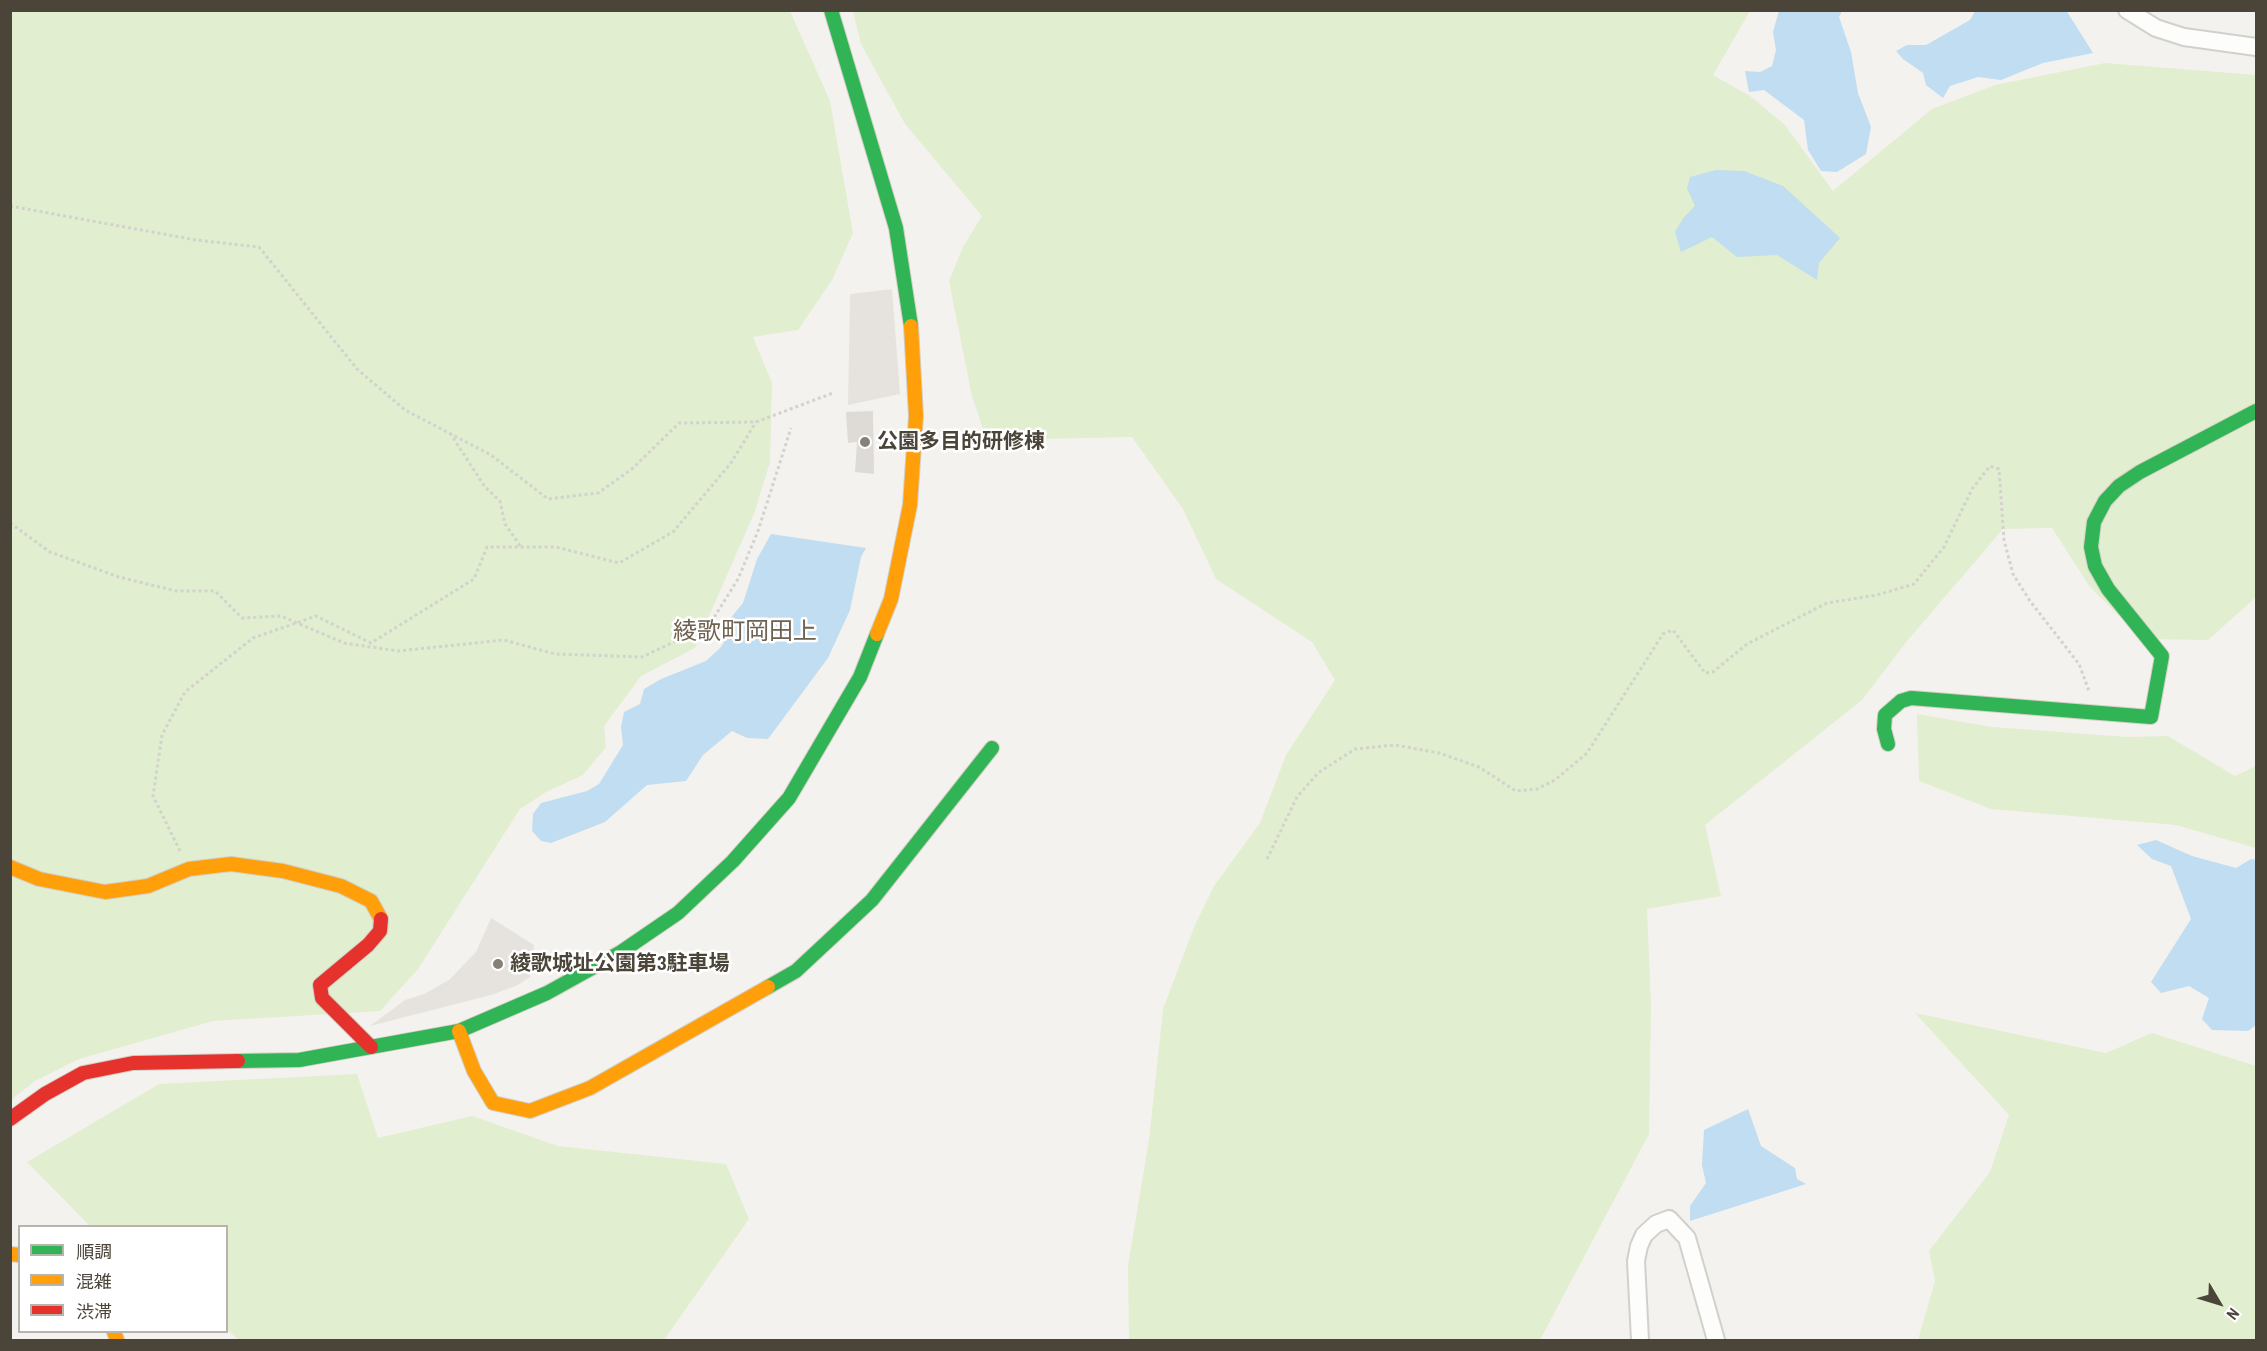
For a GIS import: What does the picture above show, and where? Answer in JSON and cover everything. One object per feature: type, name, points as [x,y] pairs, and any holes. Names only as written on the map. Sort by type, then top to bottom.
[{"type":"street","points":[[10,1119],[45,1094],[83,1073],[133,1063],[299,1059],[459,1031],[547,993],[621,952],[678,913],[733,861],[789,798],[826,739],[860,677],[891,599],[910,505],[916,416],[908,293],[896,228],[862,107],[831,10]]},
{"type":"street","points":[[2127,10],[2156,28],[2184,37],[2256,47]]},
{"type":"street","points":[[1888,744],[1884,729],[1885,715],[1901,700],[1911,698],[1921,697],[1953,704],[2034,706],[2151,717],[2162,656],[2108,589],[2095,566],[2091,547],[2094,522],[2105,501],[2119,486],[2140,472],[2256,411]]},
{"type":"street","points":[[459,1031],[474,1071],[493,1103],[530,1111],[590,1088],[796,971],[872,900],[993,748]]},
{"type":"street","points":[[10,867],[39,879],[105,892],[148,886],[189,869],[231,864],[284,871],[341,886],[371,901],[381,916],[380,931],[368,945],[321,986],[322,998],[371,1047]]},
{"type":"street","points":[[1640,1341],[1636,1261],[1639,1246],[1644,1235],[1656,1224],[1669,1220],[1687,1238],[1716,1341]]},
{"type":"path","points":[[10,206],[196,240],[259,247],[357,369],[405,410],[491,455],[548,499],[598,493],[632,469],[679,423],[756,422],[833,393]]},
{"type":"path","points":[[189,869],[153,796],[162,735],[185,692],[253,639],[316,616],[371,643],[474,579],[488,547],[556,547],[620,563],[673,532],[731,463],[756,422]]},
{"type":"path","points":[[10,523],[50,552],[99,570],[176,591],[214,591],[242,618],[281,616],[344,643],[398,651],[504,640],[555,654],[642,657],[678,640],[715,616],[738,579],[758,531],[791,428]]},
{"type":"path","points":[[449,432],[485,487],[500,501],[505,524],[521,547]]},
{"type":"path","points":[[1267,859],[1297,796],[1318,773],[1356,748],[1395,745],[1439,753],[1479,767],[1516,792],[1537,789],[1555,780],[1587,753],[1662,634],[1673,630],[1705,673],[1713,672],[1747,644],[1827,603],[1877,595],[1914,584],[1944,547],[1972,489],[1990,466],[1999,469],[2004,540],[2013,574],[2030,601],[2079,664],[2097,712]]},
{"type":"green space","points":[[11,11],[790,11],[830,101],[853,233],[832,280],[798,330],[753,337],[772,383],[770,462],[755,511],[695,648],[641,676],[604,726],[606,747],[583,775],[546,792],[520,809],[418,969],[380,1011],[213,1021],[79,1059],[35,1081],[11,1100]]},
{"type":"green space","points":[[853,11],[1750,11],[1713,75],[1750,96],[1784,124],[1833,191],[1932,109],[1995,85],[2105,63],[2256,75],[2256,597],[2208,640],[2142,639],[2090,587],[2052,528],[2003,529],[1907,641],[1862,700],[1705,825],[1721,896],[1647,909],[1651,1007],[1649,1134],[1540,1340],[1129,1340],[1128,1266],[1149,1140],[1163,1009],[1195,925],[1214,886],[1260,823],[1286,755],[1335,680],[1312,642],[1216,579],[1183,509],[1132,437],[987,440],[972,396],[949,281],[963,247],[982,216],[905,124],[861,44]]},
{"type":"green space","points":[[1917,714],[1992,727],[2128,737],[2168,736],[2235,776],[2256,766],[2256,848],[2176,825],[1991,809],[1919,781]]},
{"type":"green space","points":[[1915,1013],[2106,1053],[2152,1033],[2256,1066],[2256,1340],[1918,1340],[1935,1281],[1929,1251],[1990,1172],[2009,1115]]},
{"type":"green space","points":[[357,1074],[378,1138],[472,1116],[558,1146],[726,1164],[749,1219],[664,1340],[239,1340],[228,1331],[228,1225],[89,1225],[27,1162],[159,1084]]},
{"type":"shaded area","points":[[892,289],[900,394],[848,405],[850,294]]},
{"type":"shaded area","name":"綾歌城址公園第3駐車場","points":[[491,918],[534,945],[530,977],[518,985],[491,995],[370,1026],[405,1000],[424,994],[449,980],[476,952]]},
{"type":"water","points":[[2066,10],[2093,53],[2043,63],[2001,80],[1978,77],[1950,86],[1943,98],[1926,85],[1923,73],[1896,51],[1907,45],[1926,45],[1970,20],[1975,11]]},
{"type":"water","points":[[1779,11],[1842,11],[1839,17],[1851,52],[1858,93],[1871,127],[1866,154],[1837,172],[1821,171],[1808,150],[1804,120],[1764,90],[1749,92],[1745,71],[1760,72],[1772,66],[1776,50],[1773,32]]},
{"type":"water","points":[[1716,170],[1744,171],[1783,186],[1840,238],[1819,263],[1817,280],[1777,255],[1737,257],[1712,237],[1681,252],[1675,232],[1684,217],[1695,206],[1687,188],[1690,177]]},
{"type":"water","points":[[771,534],[866,548],[861,557],[850,610],[828,658],[768,739],[747,738],[732,731],[703,755],[686,781],[647,785],[605,822],[551,843],[541,841],[532,831],[533,814],[541,803],[587,791],[599,784],[623,745],[621,727],[624,712],[640,704],[644,689],[661,679],[706,661],[720,648],[729,635],[728,621],[743,603],[757,559]]},
{"type":"water","points":[[2156,840],[2192,856],[2236,868],[2251,859],[2256,860],[2256,1025],[2248,1031],[2212,1030],[2202,1019],[2209,998],[2189,986],[2161,993],[2151,982],[2191,919],[2171,866],[2152,859],[2137,845]]},
{"type":"water","points":[[1748,1109],[1761,1146],[1795,1168],[1797,1179],[1806,1184],[1690,1221],[1690,1206],[1706,1183],[1702,1165],[1704,1130]]},
{"type":"building","name":"公園多目的研修棟","points":[[873,411],[874,474],[855,472],[857,442],[848,443],[846,412]]},
{"type":"traffic: fast","points":[[831,10],[896,228],[911,326]]},
{"type":"traffic: fast","points":[[1888,744],[1884,729],[1885,715],[1901,701],[1911,698],[2151,717],[2162,656],[2108,589],[2095,566],[2091,547],[2094,522],[2105,501],[2119,486],[2140,472],[2256,411]]},
{"type":"traffic: fast","points":[[238,1061],[299,1060],[459,1031],[547,993],[621,952],[678,913],[733,861],[789,798],[860,677],[877,634]]},
{"type":"traffic: fast","points":[[768,987],[796,971],[872,900],[992,748]]},
{"type":"traffic: slow","points":[[877,634],[891,599],[910,505],[916,416],[911,326]]},
{"type":"traffic: slow","points":[[10,867],[39,879],[105,892],[148,886],[189,869],[231,864],[283,871],[341,886],[371,901],[381,919]]},
{"type":"traffic: slow","points":[[459,1031],[474,1071],[493,1103],[530,1111],[590,1088],[768,987]]},
{"type":"traffic: slow","points":[[10,1254],[18,1255]]},
{"type":"traffic: slow","points":[[114,1333],[117,1340]]},
{"type":"traffic: jam","points":[[371,1047],[322,998],[320,985],[368,945],[380,931],[381,919]]},
{"type":"traffic: jam","points":[[10,1119],[45,1094],[83,1073],[133,1063],[238,1061]]},
{"type":"place","name":"公園多目的研修棟","points":[[865,442]]},
{"type":"place","name":"綾歌城址公園第3駐車場","points":[[498,964]]},
{"type":"district","name":"綾歌町岡田上","points":[[745,633]]}]
